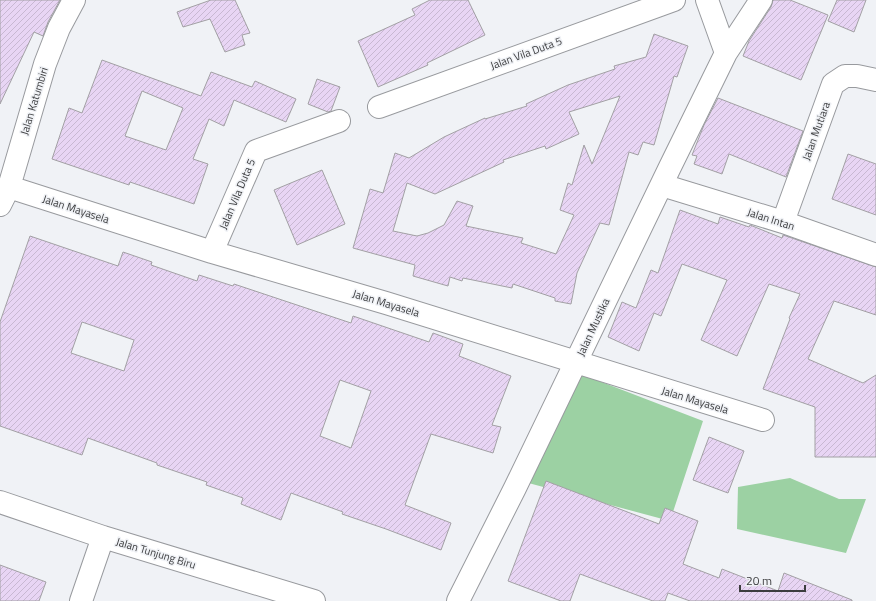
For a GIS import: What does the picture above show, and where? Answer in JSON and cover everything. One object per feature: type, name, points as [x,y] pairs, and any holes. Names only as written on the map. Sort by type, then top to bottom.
[{"type":"street","name":"Jalan Katumbiri","points":[[4,196],[45,64],[59,28],[74,0]]},
{"type":"street","name":"Jalan Vila Duta 5","points":[[379,107],[674,0]]},
{"type":"street","points":[[707,0],[726,53]]},
{"type":"street","name":"Jalan Mustika","points":[[458,601],[515,488],[726,53],[761,0]]},
{"type":"street","name":"Jalan Mutiara","points":[[783,222],[833,84],[845,76],[862,76],[876,80]]},
{"type":"street","name":"Jalan Vila Duta 5","points":[[212,252],[256,151],[339,121]]},
{"type":"street","name":"Jalan Intan","points":[[666,186],[783,222],[876,255]]},
{"type":"street","name":"Jalan Mayasela","points":[[4,196],[212,252],[386,303],[763,420]]},
{"type":"street","name":"Jalan Tunjung Biru","points":[[0,502],[103,537],[314,601]]},
{"type":"street","points":[[81,601],[103,537]]},
{"type":"green space","points":[[573,371],[703,421],[670,521],[521,481]]},
{"type":"green space","points":[[790,478],[839,499],[866,499],[846,553],[737,529],[738,487]]},
{"type":"building","points":[[0,0],[60,0],[48,22],[43,36],[34,32],[0,104]]},
{"type":"building","points":[[211,0],[235,0],[250,33],[242,35],[245,45],[225,52],[210,19],[183,27],[177,12]]},
{"type":"building","points":[[430,0],[468,0],[485,35],[427,63],[428,65],[378,87],[358,41],[415,15],[412,9]]},
{"type":"building","points":[[773,0],[790,0],[828,15],[801,80],[743,56],[749,41],[771,7]]},
{"type":"building","points":[[837,0],[866,0],[854,32],[828,21]]},
{"type":"building","points":[[654,34],[688,46],[677,77],[674,76],[654,145],[643,142],[638,155],[629,152],[609,225],[600,223],[577,273],[571,304],[555,301],[555,298],[513,284],[512,288],[463,278],[462,281],[450,277],[448,286],[413,276],[415,265],[353,248],[370,189],[383,193],[395,153],[409,158],[444,137],[485,118],[527,106],[526,104],[568,85],[615,69],[614,66],[646,57]],"holes":[[[620,96],[592,164],[584,145],[572,185],[568,183],[560,210],[574,215],[556,254],[521,243],[523,238],[466,226],[473,206],[457,201],[444,225],[428,233],[417,236],[393,231],[407,183],[435,194],[504,162],[503,160],[545,146],[546,149],[579,134],[569,112]]]},
{"type":"building","points":[[102,60],[201,96],[211,72],[252,87],[255,81],[296,99],[286,122],[234,100],[224,126],[209,119],[193,159],[208,164],[194,204],[130,182],[129,185],[52,159],[69,108],[82,113]],"holes":[[[142,91],[183,108],[166,150],[125,136]]]},
{"type":"building","points":[[317,79],[340,87],[331,111],[328,112],[308,104]]},
{"type":"building","points":[[718,98],[803,131],[786,177],[729,154],[722,174],[694,164],[697,156],[692,155],[704,125]]},
{"type":"building","points":[[848,154],[876,164],[876,215],[832,199]]},
{"type":"building","points":[[322,170],[345,224],[297,245],[274,190]]},
{"type":"building","points":[[680,210],[718,224],[720,217],[749,227],[750,225],[782,238],[783,235],[876,267],[876,315],[834,301],[808,359],[863,383],[876,375],[876,457],[815,457],[815,407],[763,389],[790,319],[789,318],[800,294],[769,284],[737,356],[701,340],[727,280],[682,264],[661,316],[654,313],[639,351],[608,337],[622,302],[636,308],[651,270],[658,273]]},
{"type":"building","points":[[30,236],[118,266],[123,252],[152,262],[151,265],[197,281],[199,275],[233,286],[234,284],[351,323],[353,316],[429,342],[433,333],[463,344],[459,356],[511,376],[492,425],[501,427],[493,453],[431,434],[405,505],[451,523],[441,550],[342,514],[343,512],[291,493],[281,520],[241,504],[243,498],[206,485],[207,482],[157,465],[157,463],[88,438],[82,455],[0,426],[0,322]],"holes":[[[82,322],[134,340],[124,371],[71,353]],[[340,380],[371,391],[351,448],[320,436]]]},
{"type":"building","points":[[709,437],[744,451],[728,493],[693,480]]},
{"type":"building","points":[[546,481],[659,524],[665,508],[698,521],[683,564],[719,578],[722,569],[778,591],[784,573],[852,601],[690,601],[668,593],[665,601],[653,601],[580,574],[570,601],[561,601],[508,581]]},
{"type":"building","points":[[0,565],[46,582],[39,601],[0,601]]}]
